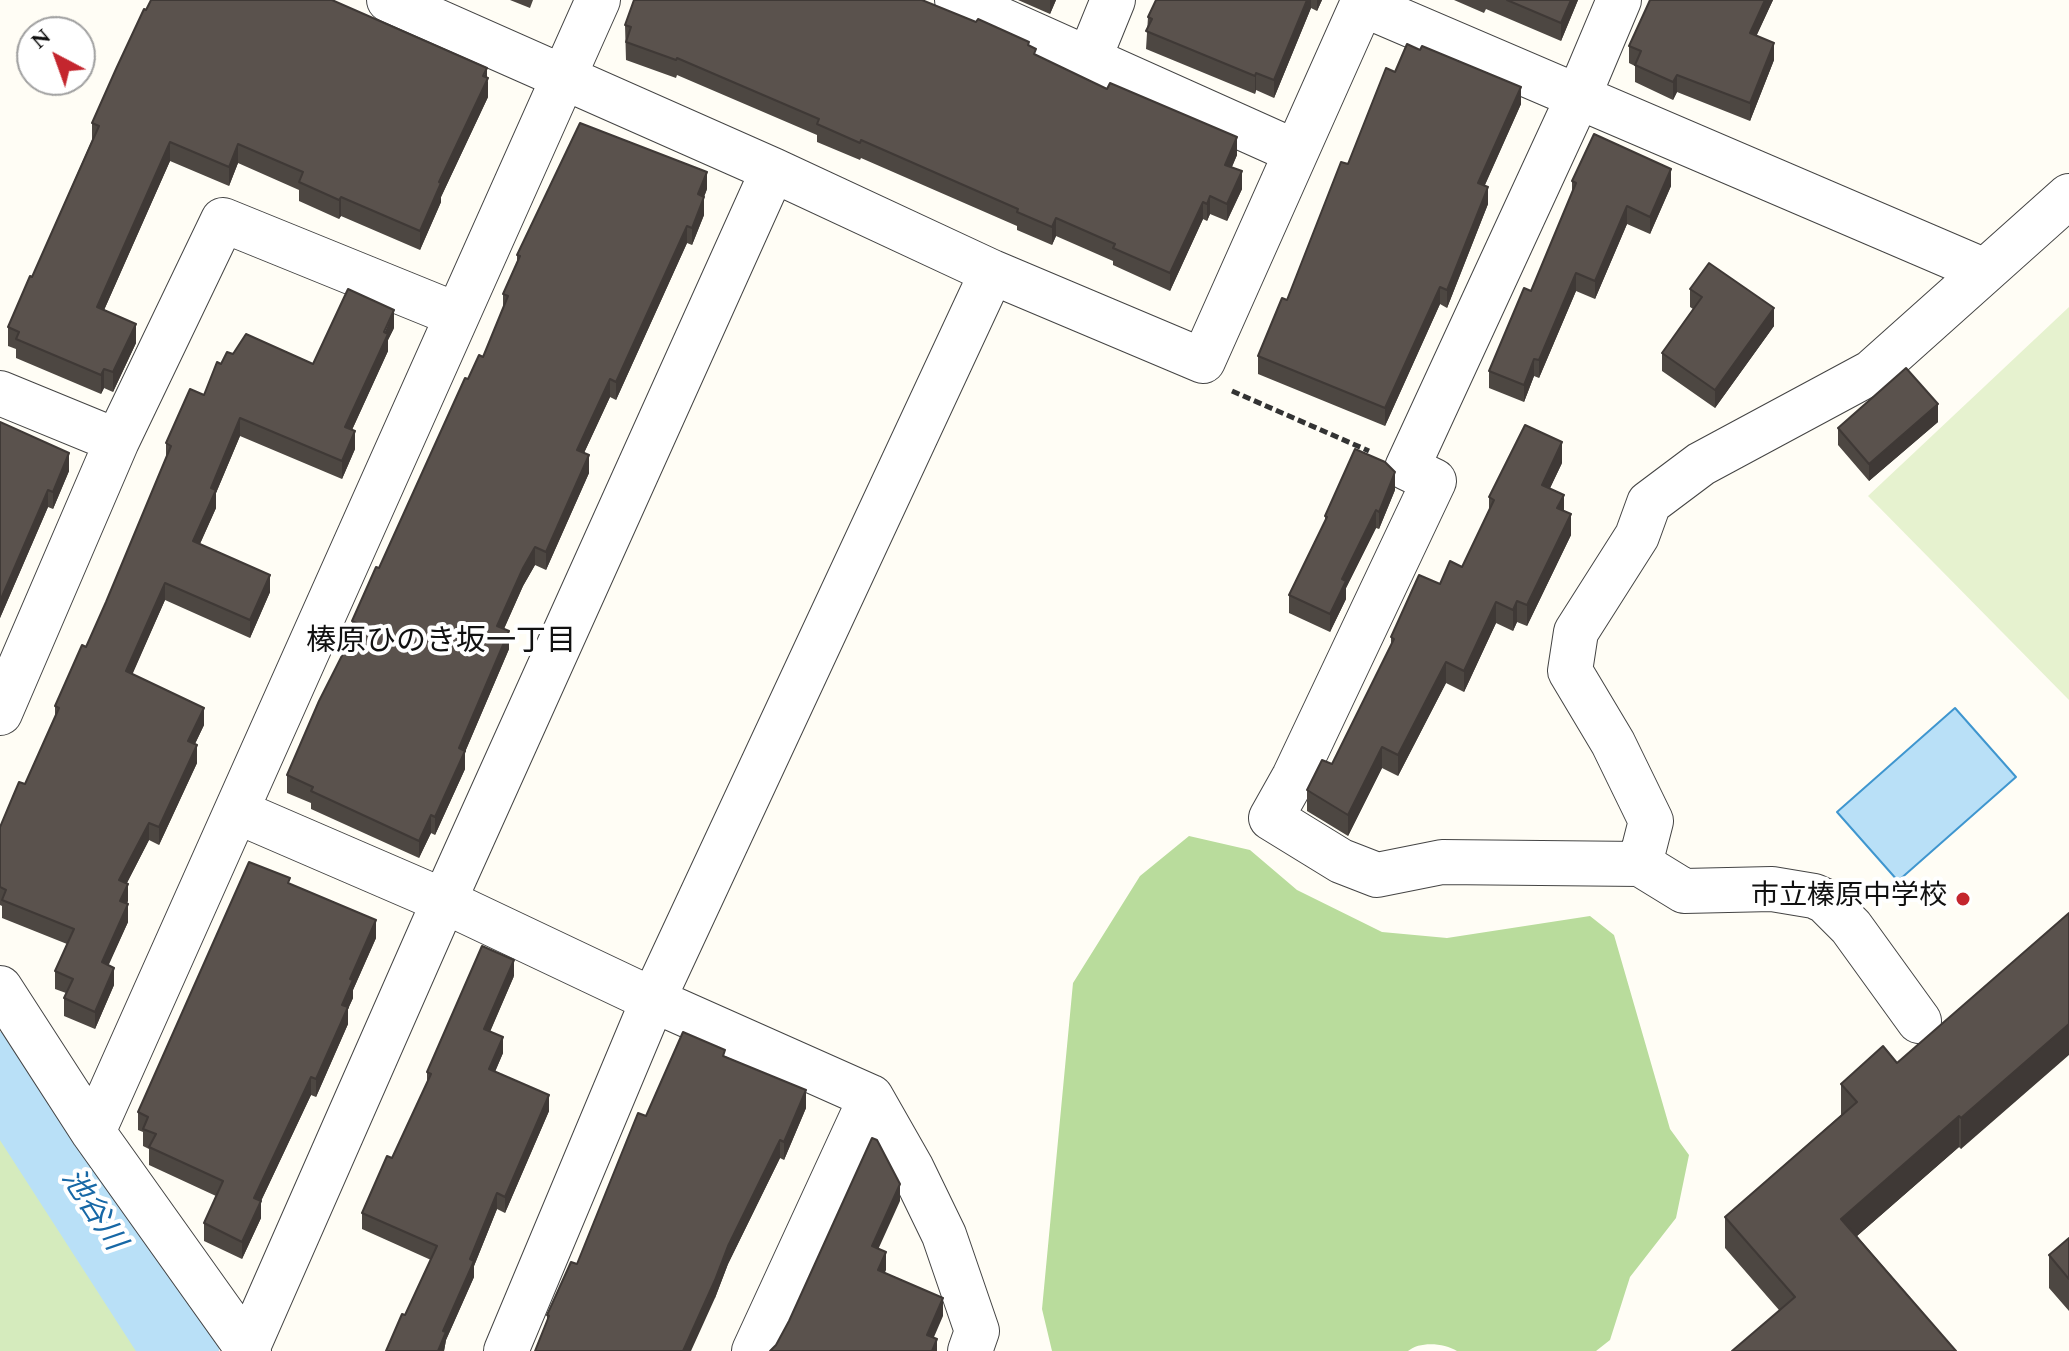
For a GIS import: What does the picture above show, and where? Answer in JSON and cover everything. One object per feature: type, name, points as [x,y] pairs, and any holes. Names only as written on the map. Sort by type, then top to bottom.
[{"type":"street","points":[[389,0],[773,170],[992,272],[1203,361],[1363,2],[1985,271]]},
{"type":"street","points":[[93,1132],[598,0]]},
{"type":"street","points":[[957,0],[1296,152]]},
{"type":"street","points":[[1089,59],[1113,0]]},
{"type":"street","points":[[1619,0],[1579,95],[1407,468],[1434,481],[1294,777],[1271,818],[1341,861],[1377,875],[1442,862],[1640,864],[1684,891],[1772,889],[1814,896],[1825,901],[1859,937],[1919,1021]]},
{"type":"street","points":[[248,1350],[444,901],[773,170]]},
{"type":"street","points":[[1640,864],[1651,821],[1613,743],[1570,671],[1576,632],[1637,536],[1649,503],[1701,464],[1872,372],[2069,196]]},
{"type":"street","points":[[0,713],[117,441],[223,220],[457,315]]},
{"type":"street","points":[[506,1351],[653,1000],[992,272]]},
{"type":"street","points":[[0,393],[117,441]]},
{"type":"street","points":[[238,812],[444,901],[653,1000],[871,1097],[912,1169],[944,1235],[977,1331],[970,1351]]},
{"type":"street","points":[[0,988],[93,1132],[248,1350]]},
{"type":"street","points":[[754,1351],[871,1097]]},
{"type":"path","points":[[1203,361],[1210,381],[1407,468]]},
{"type":"green space","points":[[2069,307],[2069,700],[1868,496]]},
{"type":"green space","points":[[1189,836],[1250,850],[1297,890],[1382,932],[1447,938],[1590,916],[1614,935],[1670,1129],[1689,1155],[1676,1218],[1630,1277],[1610,1340],[1596,1351],[1457,1351],[1432,1344],[1408,1351],[1052,1351],[1042,1309],[1073,983],[1140,876]]},
{"type":"green space","points":[[0,1092],[158,1351],[0,1351]]},
{"type":"water","points":[[1955,708],[2016,777],[1898,881],[1837,812]]},
{"type":"building","points":[[151,0],[332,0],[487,68],[483,76],[488,78],[439,182],[420,231],[299,182],[303,172],[238,144],[229,167],[170,142],[97,307],[136,324],[113,372],[104,369],[101,375],[16,339],[19,332],[8,327],[99,126],[92,123],[144,9]]},
{"type":"building","points":[[634,0],[922,0],[976,22],[978,19],[1029,42],[1028,45],[1036,49],[1034,54],[1107,89],[1110,83],[1237,137],[1225,165],[1242,171],[1227,204],[1210,196],[1207,204],[1203,202],[1170,273],[1056,218],[1052,227],[861,140],[860,143],[817,124],[819,119],[677,58],[626,42],[631,27],[625,25]]},
{"type":"building","points":[[1156,0],[1307,0],[1274,80],[1256,73],[1255,76],[1146,31]]},
{"type":"building","points":[[1507,0],[1571,0],[1561,23]]},
{"type":"building","points":[[1650,0],[1765,0],[1750,33],[1774,43],[1750,103],[1677,75],[1673,82],[1635,65],[1641,51],[1629,46]]},
{"type":"building","points":[[1407,44],[1420,50],[1422,46],[1521,87],[1478,183],[1488,187],[1447,290],[1440,287],[1385,408],[1258,356],[1282,298],[1287,300],[1341,162],[1348,164],[1386,68],[1395,72]]},
{"type":"building","points":[[580,123],[707,172],[698,194],[704,197],[692,228],[687,226],[616,382],[610,379],[577,450],[589,455],[546,552],[535,547],[497,626],[509,631],[459,748],[465,751],[435,817],[431,815],[419,841],[311,791],[313,787],[287,775],[319,701],[358,624],[352,621],[376,567],[379,568],[465,378],[468,379],[479,355],[483,357],[508,296],[503,294],[520,256],[517,255]]},
{"type":"building","points":[[1594,134],[1671,169],[1650,217],[1627,206],[1595,281],[1576,273],[1539,360],[1534,359],[1524,385],[1489,371],[1524,288],[1531,291],[1576,183],[1572,181]]},
{"type":"building","points":[[1709,263],[1774,308],[1715,390],[1662,353],[1702,297],[1690,289]]},
{"type":"building","points":[[348,289],[394,310],[384,332],[388,334],[345,427],[355,431],[342,461],[240,418],[211,488],[216,490],[193,541],[270,575],[250,620],[165,583],[126,671],[204,708],[188,741],[197,745],[159,827],[149,823],[119,880],[128,884],[120,901],[128,904],[102,962],[114,968],[95,1012],[64,998],[73,979],[55,971],[74,929],[2,900],[6,890],[0,887],[0,827],[19,782],[25,784],[59,708],[55,706],[82,645],[86,647],[106,602],[171,446],[166,443],[190,389],[204,395],[217,362],[221,364],[227,352],[233,354],[246,334],[313,364]]},
{"type":"building","points":[[1906,368],[1938,404],[1869,464],[1838,428]]},
{"type":"building","points":[[0,422],[69,453],[53,492],[48,490],[0,601]]},
{"type":"building","points":[[1525,425],[1562,442],[1542,485],[1564,495],[1557,508],[1571,514],[1527,605],[1517,601],[1513,610],[1496,602],[1464,671],[1446,662],[1398,755],[1382,747],[1348,815],[1307,790],[1322,760],[1332,764],[1394,639],[1391,637],[1419,575],[1440,584],[1450,561],[1462,567],[1494,500],[1489,497]]},
{"type":"building","points":[[1355,449],[1385,462],[1395,472],[1379,512],[1376,510],[1342,579],[1346,581],[1330,614],[1289,595],[1327,517]]},
{"type":"building","points":[[249,862],[290,878],[288,883],[376,920],[350,979],[353,980],[342,1005],[348,1007],[316,1079],[311,1077],[254,1198],[261,1201],[242,1242],[204,1223],[223,1181],[149,1147],[156,1134],[143,1129],[148,1117],[138,1112]]},
{"type":"building","points":[[2069,913],[2069,1024],[1841,1219],[1956,1351],[1732,1351],[1795,1297],[1725,1217],[1857,1102],[1841,1084],[1883,1046],[1897,1063]]},
{"type":"building","points":[[482,946],[514,960],[484,1029],[503,1037],[489,1069],[549,1095],[505,1197],[497,1193],[438,1351],[386,1351],[437,1246],[362,1213],[387,1156],[392,1158],[431,1074],[427,1072]]},
{"type":"building","points":[[683,1032],[725,1050],[723,1056],[806,1090],[784,1142],[780,1140],[728,1246],[683,1351],[535,1351],[571,1262],[577,1264],[638,1113],[646,1116]]},
{"type":"building","points":[[872,1138],[877,1140],[900,1184],[872,1246],[886,1252],[878,1270],[943,1298],[927,1335],[937,1339],[932,1351],[770,1351],[789,1321]]},
{"type":"building","points":[[2069,1238],[2069,1279],[2049,1255]]},
{"type":"waterway","name":"池谷川","points":[[0,1070],[181,1351]]},
{"type":"place","name":"市立榛原中学校","points":[[1963,899]]},
{"type":"district","name":"榛原ひのき坂一丁目","points":[[441,644]]}]
